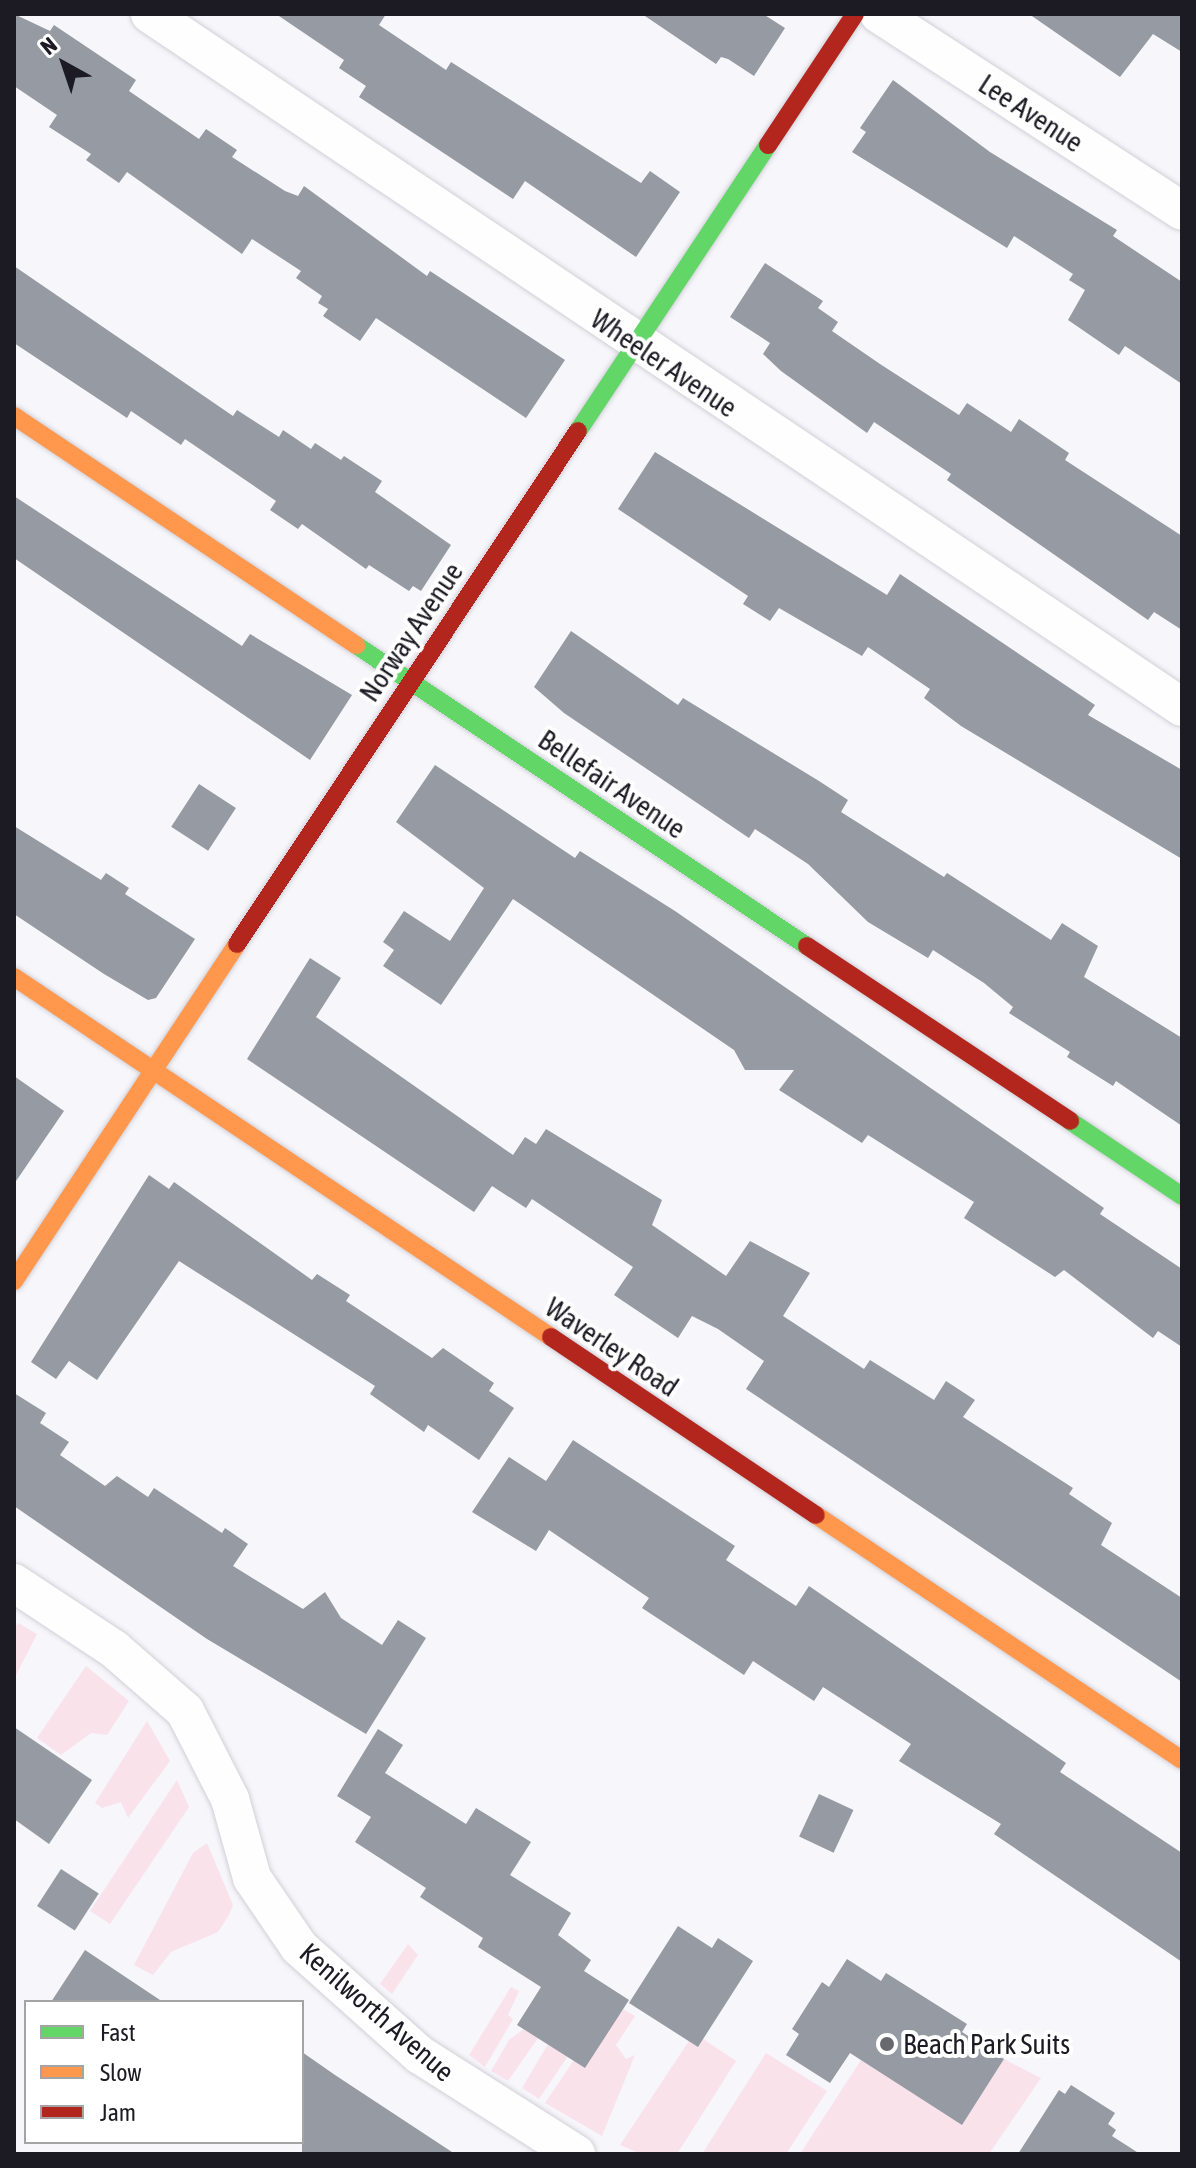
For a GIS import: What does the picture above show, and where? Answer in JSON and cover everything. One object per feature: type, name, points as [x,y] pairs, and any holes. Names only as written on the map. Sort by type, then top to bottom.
[{"type":"street","name":"Wheeler Avenue","points":[[150,14],[634,345],[1182,707]]},
{"type":"street","name":"Norway Avenue","points":[[14,1281],[152,1067],[855,14]]},
{"type":"street","name":"Lee Avenue","points":[[879,14],[1182,211]]},
{"type":"street","name":"Bellefair Avenue","points":[[14,416],[1182,1196]]},
{"type":"street","name":"Waverley Road","points":[[14,977],[1182,1760]]},
{"type":"street","name":"Kenilworth Avenue","points":[[14,1583],[137,1666],[185,1711],[230,1799],[252,1878],[299,1947],[420,2055],[576,2154]]},
{"type":"shaded area","points":[[18,1623],[37,1634],[14,1679],[14,1629]]},
{"type":"shaded area","points":[[86,1666],[129,1701],[107,1735],[91,1733],[61,1755],[37,1738]]},
{"type":"shaded area","points":[[147,1721],[170,1761],[128,1818],[121,1802],[102,1808],[95,1803]]},
{"type":"shaded area","points":[[177,1780],[189,1807],[110,1924],[90,1911]]},
{"type":"shaded area","points":[[207,1843],[233,1905],[229,1915],[218,1932],[171,1952],[153,1975],[134,1965],[193,1853]]},
{"type":"shaded area","points":[[408,1944],[418,1955],[392,1994],[380,1984]]},
{"type":"shaded area","points":[[511,1987],[519,1991],[508,2015],[513,2019],[485,2067],[469,2055]]},
{"type":"shaded area","points":[[623,2009],[635,2016],[616,2045],[626,2059],[635,2055],[602,2136],[545,2103],[574,2060]]},
{"type":"shaded area","points":[[524,2029],[538,2038],[508,2081],[491,2071],[509,2040]]},
{"type":"shaded area","points":[[703,2039],[736,2061],[677,2154],[641,2154],[620,2145],[689,2041]]},
{"type":"shaded area","points":[[548,2044],[568,2056],[539,2099],[522,2088]]},
{"type":"shaded area","points":[[766,2053],[827,2091],[786,2154],[702,2154]]},
{"type":"shaded area","points":[[1004,2059],[1041,2078],[989,2154],[800,2154],[861,2060],[962,2124]]},
{"type":"building","points":[[14,14],[50,31],[54,25],[136,80],[129,91],[199,139],[206,129],[237,150],[232,157],[285,191],[298,196],[304,186],[427,276],[430,271],[565,360],[526,418],[376,318],[360,341],[323,316],[328,309],[318,303],[322,296],[296,278],[301,271],[252,239],[242,254],[127,172],[119,183],[86,160],[91,154],[49,127],[57,115],[14,86]]},
{"type":"building","points":[[276,14],[386,14],[379,25],[446,70],[451,62],[641,183],[650,171],[680,192],[636,257],[525,181],[513,199],[359,97],[366,86],[339,68],[344,60]]},
{"type":"building","points":[[642,14],[763,14],[785,28],[754,76],[728,59],[721,57],[716,64]]},
{"type":"building","points":[[1029,14],[1182,14],[1182,52],[1153,34],[1120,77]]},
{"type":"building","points":[[893,80],[990,152],[1117,230],[1113,236],[1182,282],[1182,384],[1125,346],[1119,355],[1068,320],[1085,290],[1069,280],[1073,274],[1014,236],[1007,248],[852,152],[866,132],[860,128]]},
{"type":"building","points":[[765,263],[823,301],[818,308],[838,322],[832,331],[880,364],[959,415],[967,403],[1011,432],[1019,419],[1069,453],[1065,460],[1182,536],[1182,630],[1154,612],[1148,620],[947,480],[951,474],[874,422],[867,433],[781,371],[763,354],[770,343],[730,317]]},
{"type":"building","points":[[14,266],[233,416],[237,410],[279,437],[283,430],[311,449],[315,443],[341,460],[344,456],[382,481],[375,492],[451,545],[421,591],[413,586],[409,591],[369,565],[366,569],[302,524],[298,529],[270,510],[276,501],[185,439],[181,445],[131,411],[127,418],[14,343]]},
{"type":"building","points":[[655,452],[887,595],[900,574],[1095,705],[1088,715],[1182,770],[1182,859],[961,726],[924,698],[930,689],[868,647],[862,656],[779,608],[770,621],[743,604],[748,596],[618,509]]},
{"type":"building","points":[[14,496],[242,646],[250,634],[352,695],[310,760],[14,558]]},
{"type":"building","points":[[571,631],[678,705],[683,698],[848,800],[841,812],[944,877],[947,873],[1051,940],[1062,923],[1098,946],[1084,977],[1182,1038],[1182,1126],[1116,1081],[1113,1086],[1067,1057],[1070,1052],[1009,1013],[1013,1007],[984,983],[933,950],[928,958],[868,922],[808,864],[755,829],[749,838],[564,713],[534,687]]},
{"type":"building","points":[[435,765],[575,858],[580,851],[675,911],[1104,1208],[1100,1214],[1182,1269],[1182,1347],[1158,1331],[1153,1338],[1064,1270],[1055,1277],[964,1218],[974,1202],[868,1135],[862,1143],[779,1090],[794,1070],[745,1070],[734,1050],[513,899],[441,1005],[383,966],[394,950],[383,942],[404,911],[450,941],[484,888],[396,822]]},
{"type":"building","points":[[199,784],[236,808],[208,851],[171,827]]},
{"type":"building","points":[[14,826],[101,880],[106,873],[129,888],[125,894],[195,939],[156,998],[148,1000],[104,974],[14,914]]},
{"type":"building","points":[[310,958],[341,978],[316,1017],[513,1155],[525,1137],[536,1144],[546,1129],[662,1200],[652,1225],[726,1276],[750,1241],[810,1273],[783,1316],[864,1369],[870,1360],[934,1400],[946,1381],[975,1400],[963,1417],[1073,1488],[1069,1494],[1112,1523],[1101,1545],[1182,1598],[1182,1682],[746,1389],[764,1361],[718,1329],[692,1316],[678,1338],[614,1295],[633,1267],[532,1199],[526,1208],[492,1186],[474,1212],[247,1059]]},
{"type":"building","points":[[14,1076],[64,1111],[14,1184]]},
{"type":"building","points":[[149,1175],[169,1189],[174,1182],[312,1280],[317,1274],[350,1295],[346,1301],[432,1358],[443,1348],[494,1383],[489,1391],[514,1408],[479,1460],[428,1425],[424,1432],[370,1394],[375,1386],[179,1261],[97,1380],[69,1361],[56,1379],[31,1362]]},
{"type":"building","points":[[14,1393],[46,1413],[40,1423],[69,1442],[60,1455],[105,1486],[117,1476],[148,1497],[154,1488],[222,1533],[225,1528],[248,1544],[233,1566],[303,1609],[325,1592],[341,1618],[382,1645],[398,1620],[426,1638],[366,1734],[207,1639],[14,1506]]},
{"type":"building","points":[[573,1440],[735,1546],[726,1560],[796,1606],[809,1586],[1066,1763],[1060,1772],[1182,1853],[1182,1962],[994,1834],[1001,1824],[899,1761],[911,1744],[823,1687],[814,1701],[753,1661],[744,1675],[642,1608],[649,1598],[549,1530],[536,1551],[472,1512],[509,1457],[546,1481]]},
{"type":"building","points":[[14,1727],[92,1780],[49,1844],[14,1819]]},
{"type":"building","points":[[378,1729],[403,1745],[385,1773],[466,1824],[476,1808],[531,1842],[510,1875],[571,1913],[558,1935],[591,1960],[584,1971],[629,2000],[585,2068],[517,2025],[541,1987],[478,1947],[483,1938],[420,1897],[426,1888],[355,1842],[371,1817],[337,1796]]},
{"type":"building","points":[[819,1794],[853,1810],[834,1853],[799,1837]]},
{"type":"building","points":[[61,1869],[99,1894],[75,1930],[37,1906]]},
{"type":"building","points":[[678,1926],[712,1948],[718,1938],[753,1961],[698,2047],[629,2003]]},
{"type":"building","points":[[85,1950],[160,2000],[52,2000]]},
{"type":"building","name":"Beach Park Suits","points":[[847,1959],[881,1981],[886,1973],[967,2024],[962,2032],[1004,2059],[962,2125],[850,2053],[830,2083],[786,2055],[799,2034],[792,2029],[822,1982],[829,1987]]},
{"type":"building","points":[[304,2053],[455,2154],[302,2154]]},
{"type":"building","points":[[1071,2085],[1115,2113],[1108,2124],[1116,2130],[1112,2136],[1140,2154],[1018,2154],[1059,2090],[1065,2094]]},
{"type":"traffic: fast","points":[[578,431],[768,145]]},
{"type":"traffic: fast","points":[[356,645],[807,946]]},
{"type":"traffic: fast","points":[[1070,1121],[1182,1196]]},
{"type":"traffic: slow","points":[[14,416],[356,645]]},
{"type":"traffic: slow","points":[[14,1281],[237,944]]},
{"type":"traffic: slow","points":[[14,977],[551,1337]]},
{"type":"traffic: slow","points":[[816,1515],[1182,1760]]},
{"type":"traffic: jam","points":[[768,145],[855,14]]},
{"type":"traffic: jam","points":[[237,944],[578,431]]},
{"type":"traffic: jam","points":[[807,946],[1070,1121]]},
{"type":"traffic: jam","points":[[551,1337],[816,1515]]},
{"type":"place","name":"Beach Park Suits","points":[[887,2044]]}]
